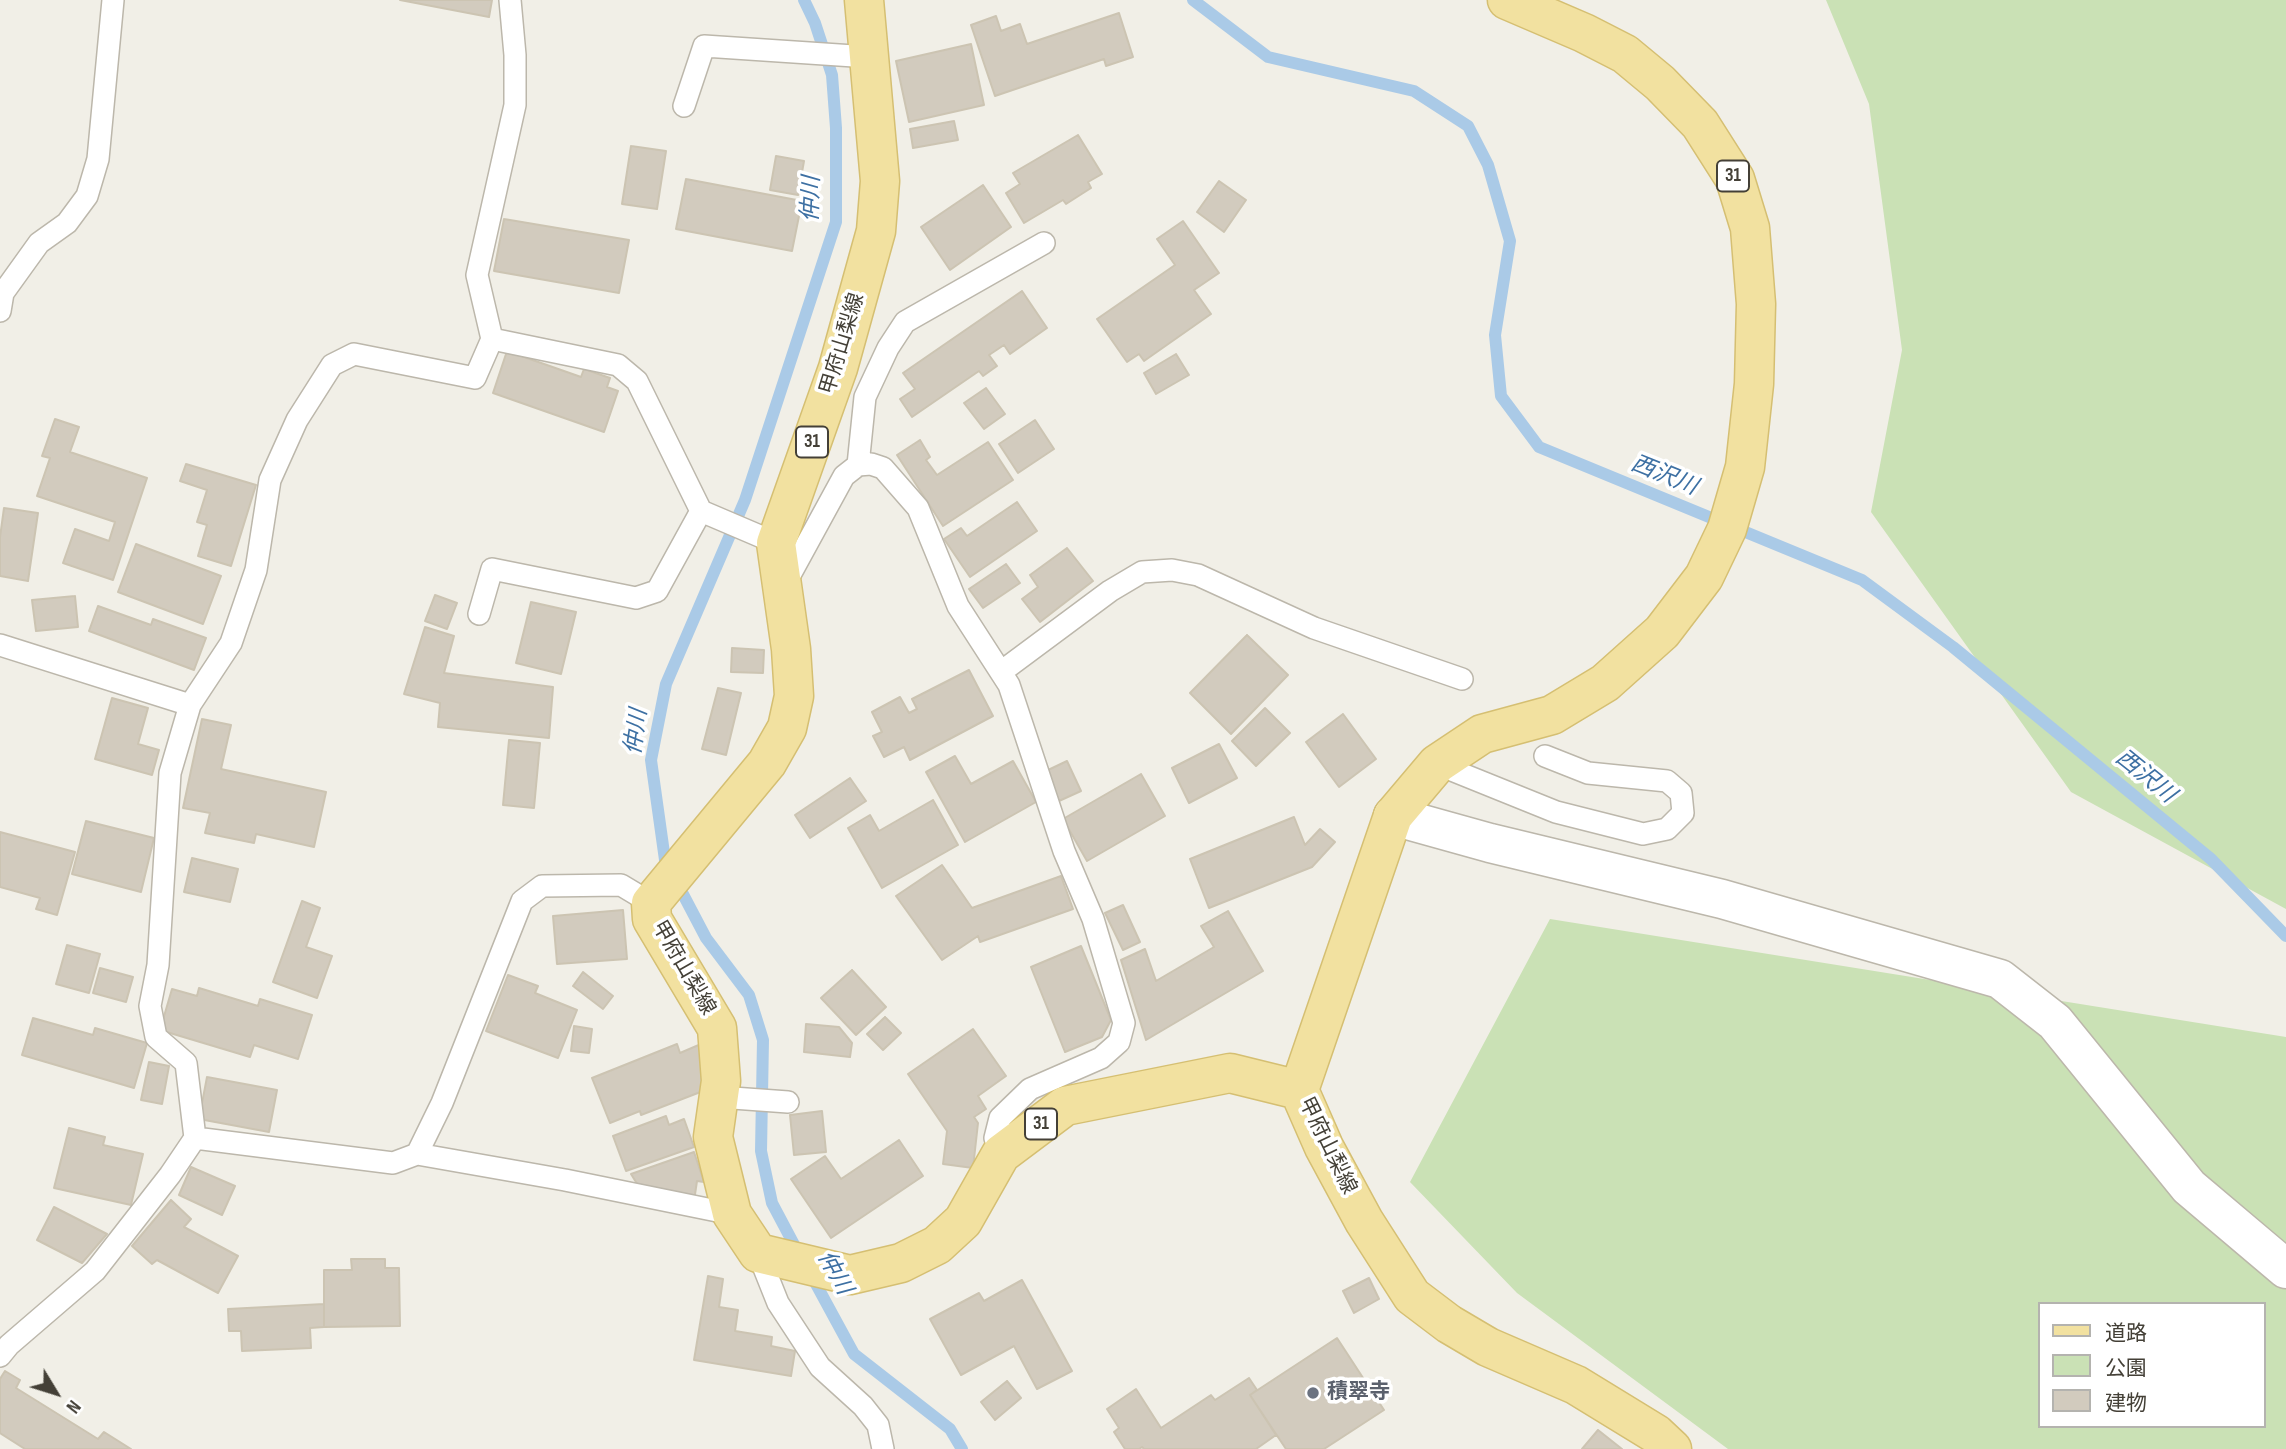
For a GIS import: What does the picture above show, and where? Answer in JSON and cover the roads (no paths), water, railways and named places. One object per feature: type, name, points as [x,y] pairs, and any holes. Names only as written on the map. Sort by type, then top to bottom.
[{"type":"main road","name":"甲府山梨線","points":[[864,0],[858,57],[880,181],[876,231],[838,368],[769,540],[782,589],[791,649],[794,696],[787,728],[766,763],[655,897],[652,919],[718,1028],[721,1081],[727,1097],[713,1137],[732,1214],[766,1255],[850,1275],[901,1263],[937,1245],[963,1221],[1001,1154],[1065,1106],[1230,1073],[1299,1090],[1324,1147],[1364,1221],[1412,1296],[1449,1324],[1488,1347],[1576,1385],[1656,1434],[1672,1449]]},
{"type":"main road","name":"31","points":[[1299,1090],[1392,816],[1437,764],[1482,734],[1552,715],[1605,683],[1662,632],[1704,577],[1727,529],[1745,467],[1754,384],[1756,304],[1750,228],[1735,179],[1700,124],[1660,83],[1625,54],[1507,0]]},
{"type":"street","points":[[1392,816],[1490,843],[1723,899],[2000,979],[2054,1022],[2189,1187],[2286,1269]]},
{"type":"lane","points":[[0,311],[3,293],[39,243],[67,223],[87,195],[98,159],[113,0]]},
{"type":"lane","points":[[0,1356],[9,1345],[95,1271],[170,1175],[195,1138],[186,1063],[156,1037],[150,1006],[158,965],[170,773],[190,705],[231,643],[256,570],[270,480],[296,420],[332,365],[354,354],[475,378],[492,339],[477,275],[515,105],[515,55],[510,0]]},
{"type":"lane","points":[[684,106],[704,46],[858,57]]},
{"type":"lane","points":[[858,465],[866,397],[888,348],[905,322],[1044,243]]},
{"type":"lane","points":[[492,339],[618,365],[637,381],[708,514],[769,540]]},
{"type":"lane","points":[[782,589],[844,476],[858,465],[871,464],[883,468],[918,508],[958,606],[1009,685],[1064,850],[1093,919],[1124,1023],[1119,1042],[1101,1058],[1030,1089],[1000,1118],[995,1138],[1001,1154]]},
{"type":"lane","points":[[479,614],[492,569],[636,598],[657,591],[708,514]]},
{"type":"lane","points":[[1001,672],[1110,590],[1142,572],[1172,570],[1198,575],[1314,628],[1462,679]]},
{"type":"lane","points":[[0,645],[190,705]]},
{"type":"lane","points":[[1437,764],[1556,812],[1643,834],[1667,829],[1683,813],[1681,793],[1667,781],[1588,773],[1545,756]]},
{"type":"lane","points":[[417,1154],[442,1103],[522,901],[542,886],[621,885],[655,897]]},
{"type":"lane","points":[[727,1097],[788,1101]]},
{"type":"lane","points":[[195,1138],[393,1163],[417,1154],[565,1180],[732,1214]]},
{"type":"lane","points":[[766,1255],[778,1303],[820,1367],[863,1406],[877,1426],[883,1449]]},
{"type":"waterway","name":"仲川","points":[[799,1254],[772,1203],[761,1151],[763,1040],[749,995],[706,938],[665,860],[651,760],[666,684],[745,500],[836,222],[836,128],[832,75],[815,23],[804,0]]},
{"type":"waterway","name":"西沢川","points":[[1193,0],[1268,57],[1414,91],[1468,126],[1488,165],[1510,241],[1495,335],[1501,396],[1539,447],[1862,580],[1953,647],[2211,859],[2286,936]]},
{"type":"waterway","name":"仲川","points":[[810,1273],[854,1354],[950,1429],[962,1449]]},
{"type":"place","name":"積翠寺","points":[[1313,1393]]}]
